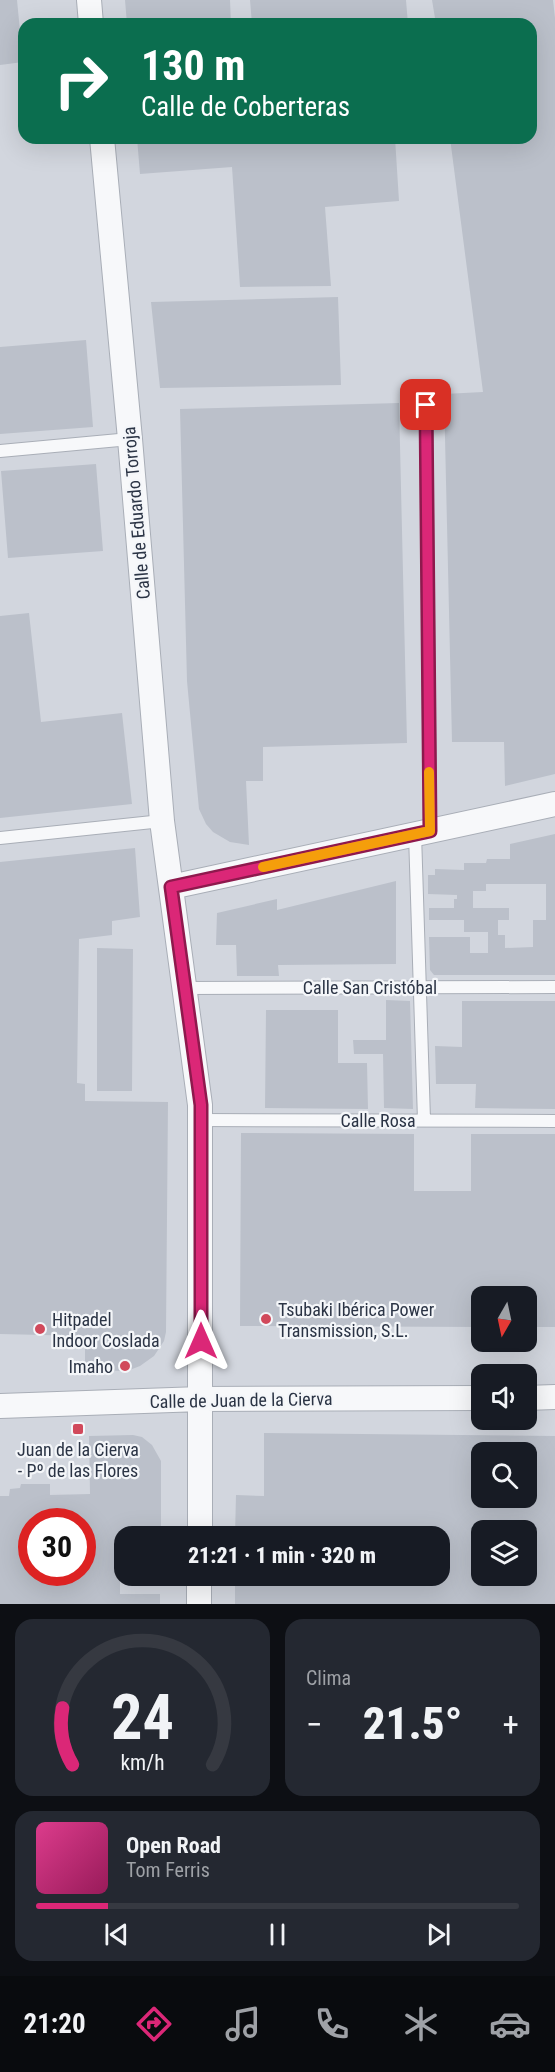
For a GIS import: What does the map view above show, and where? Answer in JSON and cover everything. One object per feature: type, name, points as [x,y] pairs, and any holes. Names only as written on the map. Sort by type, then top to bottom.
[{"type":"street","points":[[89,0],[90,18]]},
{"type":"street","name":"Calle de Eduardo Torroja","points":[[103,144],[162,821],[201,1105],[200,1526]]},
{"type":"street","points":[[171,887],[555,804]]},
{"type":"street","points":[[537,1398],[555,1397]]},
{"type":"street","name":"Calle de Juan de la Cierva","points":[[0,1406],[201,1399],[471,1398]]},
{"type":"street","points":[[199,1604],[200,1586]]},
{"type":"lane","points":[[424,1120],[420,987],[426,405]]},
{"type":"lane","points":[[0,451],[130,439]]},
{"type":"lane","points":[[0,838],[162,821]]},
{"type":"lane","name":"Calle San Cristóbal","points":[[185,988],[555,987]]},
{"type":"lane","name":"Calle Rosa","points":[[200,1120],[555,1120]]},
{"type":"shaded area","points":[[0,0],[555,0],[555,1604],[0,1604]]},
{"type":"building","points":[[0,0],[17,0],[18,63],[0,65]]},
{"type":"building","points":[[125,0],[230,0],[231,18],[126,18]]},
{"type":"building","points":[[250,0],[406,0],[408,18],[252,18]]},
{"type":"building","points":[[432,0],[553,0],[555,18],[555,774],[505,786],[504,742],[452,742],[444,394],[483,392],[451,144],[537,144],[537,18],[435,18]]},
{"type":"building","points":[[138,144],[395,144],[399,201],[325,207],[331,286],[240,287],[232,167],[140,174]]},
{"type":"building","points":[[338,297],[341,385],[160,388],[151,302]]},
{"type":"building","points":[[86,340],[93,427],[0,434],[0,347]]},
{"type":"building","points":[[399,403],[407,743],[263,747],[263,781],[246,781],[249,845],[230,842],[213,832],[206,824],[199,809],[187,681],[180,409]]},
{"type":"building","points":[[96,464],[103,551],[8,558],[1,471]]},
{"type":"building","points":[[29,613],[41,722],[122,713],[132,804],[0,818],[0,616]]},
{"type":"building","points":[[555,834],[555,975],[434,975],[430,970],[429,937],[470,937],[470,953],[488,953],[488,932],[464,932],[464,920],[429,920],[429,908],[454,908],[454,899],[457,899],[457,895],[428,894],[428,875],[435,875],[435,869],[464,870],[464,863],[486,863],[487,859],[510,859],[510,844]],"holes":[[[486,884],[546,884],[546,920],[533,920],[533,947],[505,948],[505,935],[498,935],[498,920],[509,920],[509,908],[473,908],[473,891],[486,891]]]},
{"type":"building","points":[[135,848],[140,917],[112,921],[112,935],[79,939],[77,1083],[85,1084],[85,1101],[168,1102],[166,1332],[164,1341],[154,1356],[140,1366],[127,1371],[85,1370],[85,1336],[0,1334],[0,862]]},
{"type":"building","points":[[396,881],[396,964],[278,965],[279,976],[237,976],[236,945],[216,945],[217,913],[277,899],[277,910]]},
{"type":"building","points":[[97,948],[133,949],[132,1091],[97,1091]]},
{"type":"building","points":[[386,1000],[410,1001],[413,1109],[384,1108],[383,1054],[354,1054],[353,1040],[386,1040]]},
{"type":"building","points":[[462,1001],[555,1001],[555,1109],[475,1108],[476,1084],[436,1084],[435,1046],[462,1047]]},
{"type":"building","points":[[266,1010],[338,1010],[338,1063],[367,1063],[368,1109],[265,1108]]},
{"type":"building","points":[[241,1133],[414,1134],[414,1191],[471,1191],[471,1134],[555,1134],[555,1327],[537,1327],[537,1286],[471,1286],[471,1327],[240,1326]]},
{"type":"building","points":[[264,1433],[555,1436],[555,1604],[235,1604],[235,1586],[450,1586],[450,1526],[235,1526],[236,1495],[264,1496]]},
{"type":"building","points":[[133,1435],[142,1437],[152,1445],[161,1461],[161,1526],[114,1526],[114,1586],[120,1586],[120,1594],[160,1594],[160,1604],[0,1604],[0,1496],[9,1496],[10,1489],[20,1488],[21,1484],[50,1484],[50,1495],[90,1494],[89,1436]]},
{"type":"slow traffic","points":[[263,867],[430,831],[429,772]]},
{"type":"place","name":"Tsubaki Ibérica Power Transmission, S.L.","points":[[266,1319]]},
{"type":"place","name":"Hitpadel Indoor Coslada","points":[[40,1329]]},
{"type":"place","name":"Imaho","points":[[125,1366]]},
{"type":"place","name":"Juan de la Cierva - Pº de las Flores","points":[[78,1429]]},
{"type":"route","points":[[201,1341],[201,1105],[171,887],[430,831],[426,405]]}]
